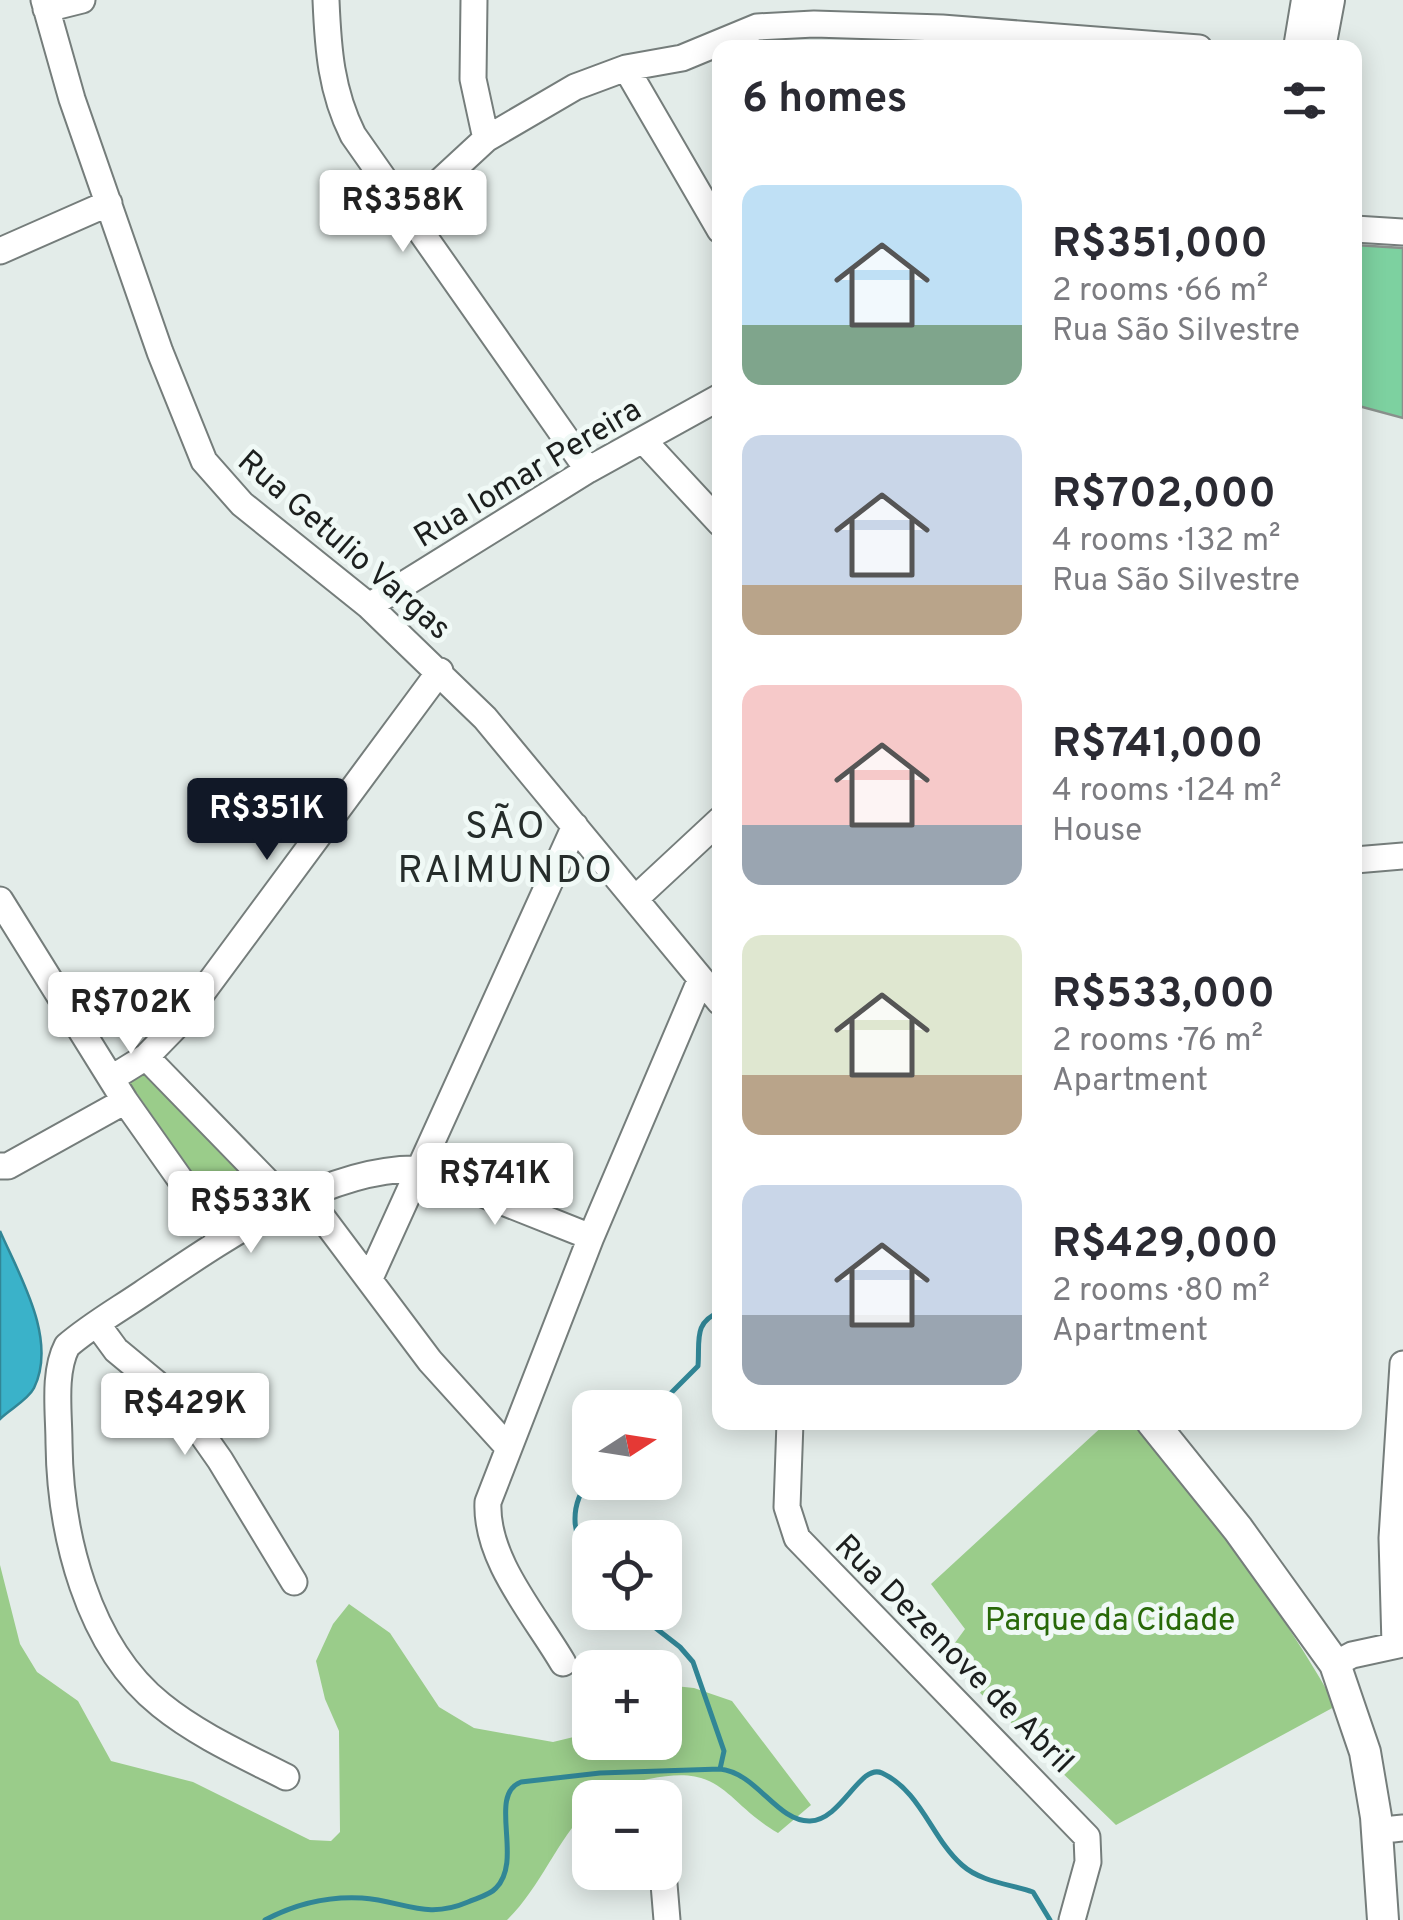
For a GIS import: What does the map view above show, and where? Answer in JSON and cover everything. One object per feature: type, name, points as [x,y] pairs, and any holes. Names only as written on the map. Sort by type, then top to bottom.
[{"type":"main road","points":[[1300,40],[1307,0]]},
{"type":"main road","points":[[1322,40],[1329,0]]},
{"type":"main road","points":[[1158,1430],[1344,1659],[1395,1914]]},
{"type":"main road","points":[[1180,1430],[1293,1570],[1369,1701],[1398,1829],[1395,1914]]},
{"type":"street","points":[[45,5],[82,0]]},
{"type":"street","points":[[326,0],[330,62],[340,108],[353,135],[588,470]]},
{"type":"street","points":[[474,0],[473,79],[486,140]]},
{"type":"street","name":"Rua Getulio Vargas","points":[[45,5],[109,204],[183,415],[204,461],[242,504],[369,606],[440,670],[537,777],[712,994]]},
{"type":"street","points":[[726,40],[757,27],[781,24],[942,28],[1096,40]]},
{"type":"street","points":[[407,212],[486,140],[575,86],[626,68],[682,58],[712,46]]},
{"type":"street","points":[[626,68],[712,216]]},
{"type":"street","points":[[0,251],[109,204]]},
{"type":"street","points":[[1362,230],[1403,232]]},
{"type":"street","name":"Rua Iomar Pereira","points":[[369,606],[588,470],[712,401]]},
{"type":"street","points":[[643,440],[712,514]]},
{"type":"street","points":[[112,1078],[146,1057],[182,1020],[440,670]]},
{"type":"street","points":[[370,1278],[575,826]]},
{"type":"street","points":[[635,899],[712,827]]},
{"type":"street","points":[[1362,859],[1403,856]]},
{"type":"street","points":[[0,900],[126,1101],[223,1240]]},
{"type":"street","points":[[564,1662],[490,1534],[488,1502],[506,1446],[591,1236],[700,981]]},
{"type":"street","points":[[146,1057],[299,1201],[370,1278],[430,1361],[506,1446]]},
{"type":"street","points":[[0,1166],[8,1166],[126,1101]]},
{"type":"street","points":[[286,1777],[200,1733],[160,1705],[123,1665],[96,1616],[63,1506],[59,1390],[63,1353],[96,1324],[223,1240],[299,1201],[360,1176],[395,1168],[420,1169],[591,1236]]},
{"type":"street","points":[[96,1324],[116,1350],[180,1403],[220,1460],[294,1582]]},
{"type":"street","points":[[1344,1659],[1399,1645],[1392,1538],[1403,1364]]},
{"type":"street","name":"Rua Dezenove de Abril","points":[[790,1430],[786,1508],[796,1538],[1087,1837],[1088,1862],[1072,1920]]},
{"type":"street","points":[[664,1890],[667,1920]]},
{"type":"green space","points":[[146,1069],[270,1198],[228,1224],[129,1082]]},
{"type":"green space","name":"Parque da Cidade","points":[[1098,1430],[1139,1430],[1216,1525],[1336,1706],[1116,1825],[944,1658],[965,1629],[931,1584]]},
{"type":"green space","points":[[0,1565],[20,1644],[37,1672],[78,1701],[111,1761],[193,1782],[310,1840],[331,1841],[340,1832],[339,1731],[325,1699],[316,1661],[333,1624],[349,1604],[390,1633],[439,1707],[474,1728],[553,1742],[572,1737],[572,1760],[682,1760],[682,1687],[732,1701],[811,1805],[778,1833],[721,1788],[693,1776],[572,1780],[572,1828],[530,1893],[507,1920],[0,1920]]},
{"type":"water","points":[[0,1231],[33,1308],[41,1349],[34,1388],[0,1419]]},
{"type":"building","points":[[1362,245],[1403,248],[1403,418],[1362,407]]},
{"type":"waterway","points":[[674,1390],[698,1366],[702,1327],[712,1316]]},
{"type":"waterway","points":[[575,1520],[579,1500]]},
{"type":"waterway","points":[[658,1630],[693,1662],[724,1751],[720,1769]]},
{"type":"waterway","points":[[265,1920],[300,1905],[336,1898],[440,1909],[490,1893],[504,1876],[507,1800],[511,1789],[521,1782],[600,1773],[720,1769],[745,1779],[787,1814],[810,1821],[832,1812],[866,1776],[882,1773],[907,1791],[962,1865],[987,1879],[1033,1892],[1050,1920]]},
{"type":"district","name":"SÃO RAIMUNDO","points":[[506,847]]}]
